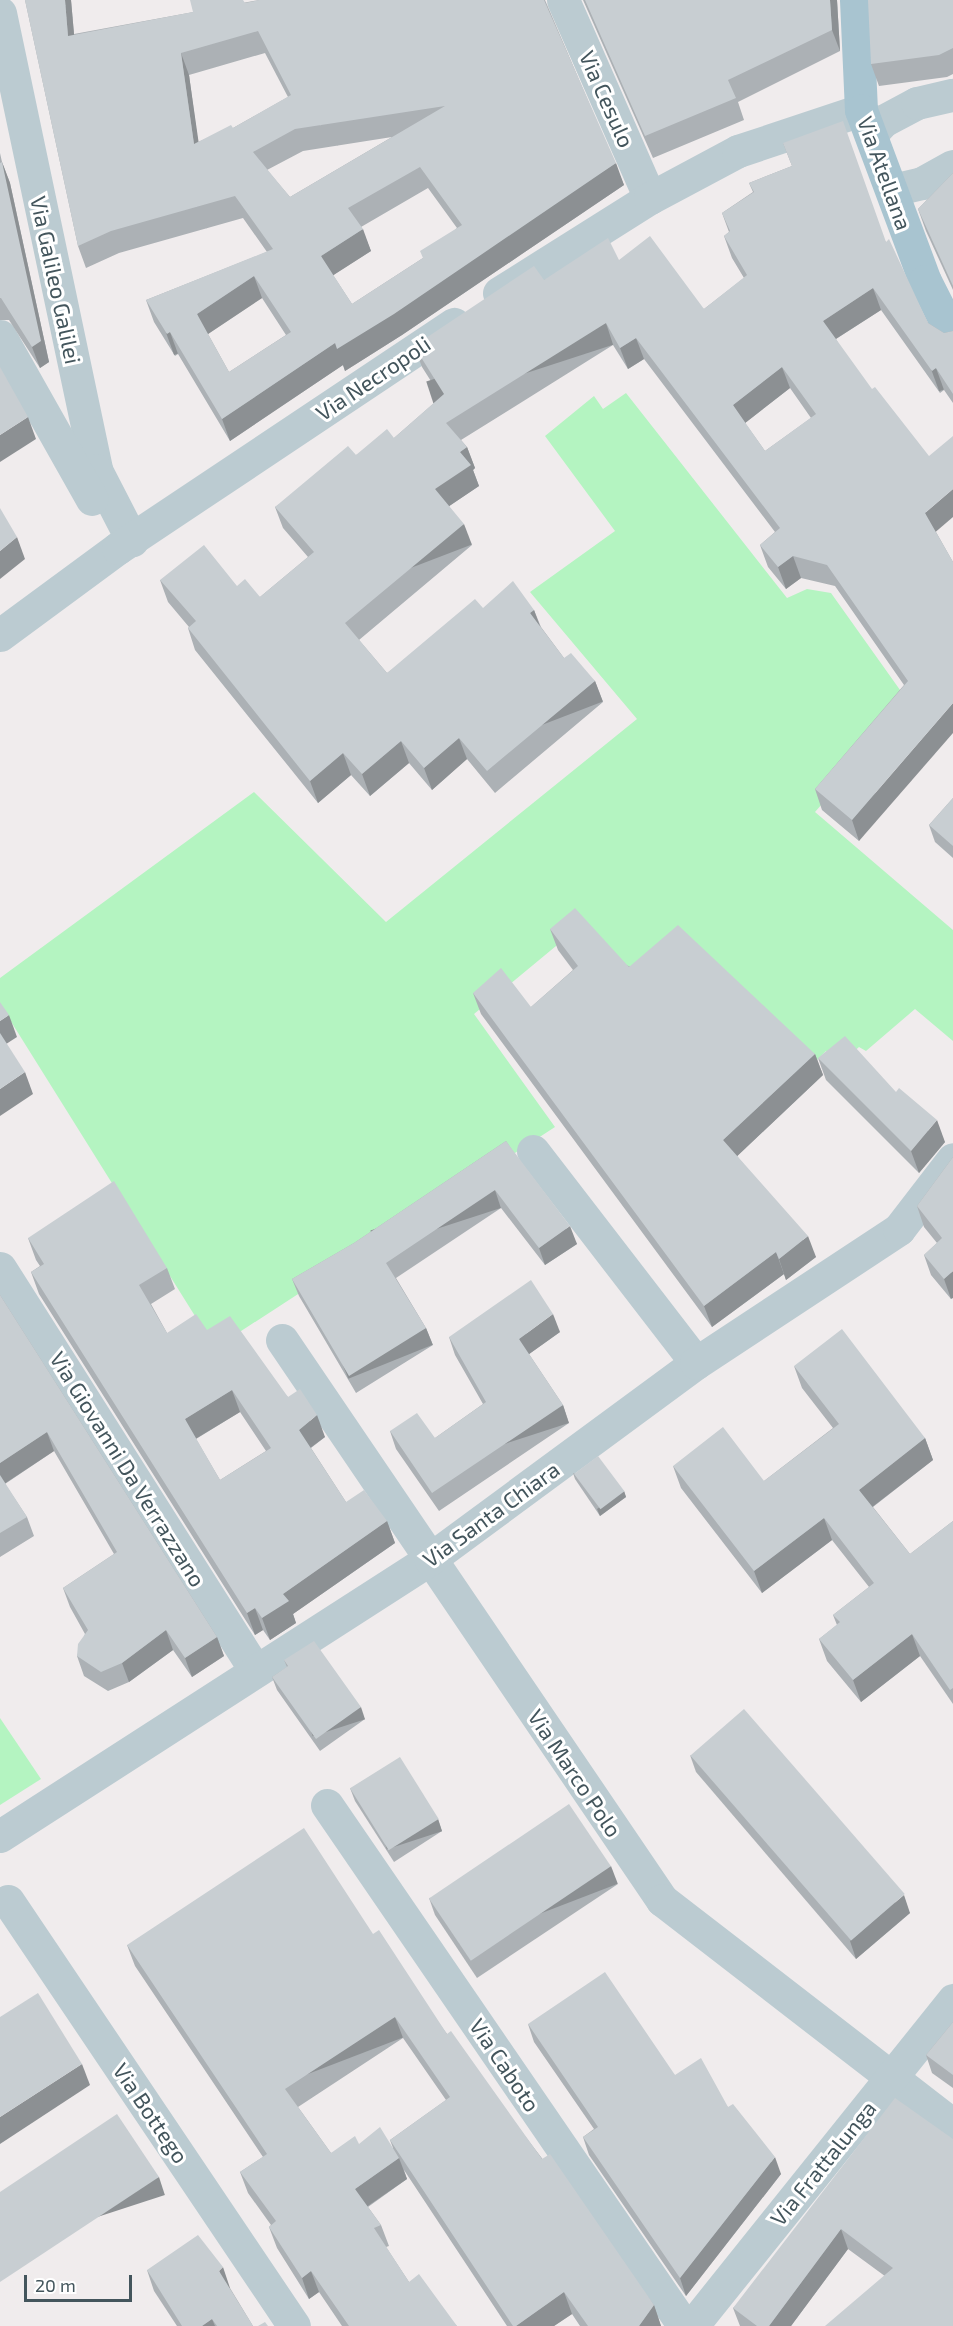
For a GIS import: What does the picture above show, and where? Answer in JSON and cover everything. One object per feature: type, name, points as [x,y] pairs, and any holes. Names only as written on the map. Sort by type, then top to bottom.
[{"type":"main road","name":"Via Atellana","points":[[856,0],[866,122],[925,281],[953,336]]},
{"type":"street","name":"Via Cesulo","points":[[563,0],[650,198]]},
{"type":"street","name":"Via Galileo Galilei","points":[[0,12],[96,471],[125,544]]},
{"type":"street","points":[[866,122],[883,121],[917,103],[953,95]]},
{"type":"street","name":"Via Necropoli","points":[[0,635],[125,544],[508,287],[650,198],[738,151],[866,122]]},
{"type":"street","points":[[892,190],[922,183],[953,166]]},
{"type":"street","points":[[0,336],[125,544]]},
{"type":"street","points":[[533,1151],[696,1363]]},
{"type":"street","name":"Via Santa Chiara","points":[[0,1836],[430,1559],[696,1363],[899,1229],[953,1159]]},
{"type":"street","name":"Via Giovanni Da Verrazzano","points":[[0,1268],[255,1670]]},
{"type":"street","name":"Via Marco Polo","points":[[282,1340],[662,1900],[953,2125]]},
{"type":"street","name":"Via Caboto","points":[[327,1805],[684,2326]]},
{"type":"street","name":"Via Bottego","points":[[8,1901],[294,2326]]},
{"type":"street","name":"Via Frattalunga","points":[[692,2326],[953,2000]]},
{"type":"green space","points":[[626,393],[787,598],[807,589],[831,593],[910,704],[815,812],[953,930],[953,1041],[915,1009],[866,1051],[859,1047],[839,1065],[826,1051],[815,1062],[637,980],[585,922],[474,1014],[555,1127],[215,1348],[0,1004],[0,978],[254,792],[386,922],[637,719],[530,592],[615,531],[545,436],[594,396],[603,409]]},
{"type":"green space","points":[[0,1718],[41,1779],[0,1805]]},
{"type":"building","points":[[25,0],[65,0],[68,36],[193,12],[190,0],[243,0],[245,3],[259,0],[544,0],[616,163],[394,314],[337,349],[335,343],[222,419],[170,332],[167,334],[146,300],[273,249],[235,196],[111,231],[78,246]],"holes":[[[258,31],[291,95],[233,128],[231,125],[194,144],[181,53]],[[445,106],[290,197],[253,152],[295,129]],[[420,167],[462,225],[420,251],[423,258],[352,304],[321,256],[363,229],[348,208]],[[254,276],[291,332],[229,372],[197,314]]]},
{"type":"building","points":[[585,0],[830,0],[832,30],[728,80],[736,98],[645,136]]},
{"type":"building","points":[[868,0],[953,0],[953,48],[939,55],[871,64]]},
{"type":"building","points":[[843,121],[886,242],[889,239],[928,323],[944,333],[953,331],[953,394],[936,368],[932,371],[873,288],[823,321],[872,389],[875,387],[929,456],[953,436],[953,489],[925,513],[953,562],[953,703],[852,820],[815,789],[908,681],[827,565],[793,556],[778,567],[760,545],[780,528],[636,338],[620,348],[606,323],[446,423],[467,447],[460,452],[471,465],[435,489],[464,524],[345,623],[387,673],[475,599],[483,608],[513,581],[534,610],[530,613],[564,658],[571,653],[595,681],[487,771],[459,738],[424,768],[401,741],[362,774],[343,753],[310,781],[188,628],[196,621],[160,580],[204,545],[237,586],[245,579],[260,597],[314,552],[275,507],[348,446],[356,455],[387,429],[394,438],[444,394],[414,346],[534,266],[544,280],[608,238],[619,260],[650,236],[704,309],[747,275],[724,236],[730,231],[722,213],[754,192],[749,183],[792,166],[783,143]],"holes":[[[782,367],[816,414],[765,451],[733,405]]]},
{"type":"building","points":[[2,162],[41,341],[32,347],[0,298],[0,163]]},
{"type":"building","points":[[953,173],[953,286],[918,209]]},
{"type":"building","points":[[0,367],[28,417],[0,435]]},
{"type":"building","points":[[0,508],[17,537],[0,551]]},
{"type":"building","points":[[953,798],[953,846],[929,825]]},
{"type":"building","points":[[575,908],[629,967],[678,925],[815,1054],[723,1140],[808,1236],[779,1259],[776,1252],[704,1306],[473,993],[501,968],[531,1007],[578,966],[550,929]]},
{"type":"building","points":[[0,1002],[9,1015],[0,1021]]},
{"type":"building","points":[[0,1033],[25,1072],[0,1089]]},
{"type":"building","points":[[845,1036],[896,1092],[899,1088],[937,1120],[911,1151],[818,1058]]},
{"type":"building","points":[[506,1141],[570,1226],[539,1248],[495,1190],[386,1263],[426,1328],[349,1376],[292,1279],[354,1243]]},
{"type":"building","points":[[953,1157],[953,1271],[944,1279],[924,1255],[942,1238],[917,1206]]},
{"type":"building","points":[[114,1181],[167,1268],[139,1285],[167,1333],[196,1314],[207,1330],[230,1316],[288,1397],[300,1389],[317,1415],[299,1430],[346,1502],[364,1490],[387,1521],[283,1594],[289,1601],[262,1618],[255,1608],[247,1613],[31,1272],[44,1264],[28,1238]],"holes":[[[232,1390],[271,1448],[220,1480],[185,1419]]]},
{"type":"building","points":[[531,1280],[553,1314],[519,1339],[563,1405],[432,1493],[390,1431],[417,1413],[435,1438],[486,1402],[449,1337]]},
{"type":"building","points":[[0,1295],[217,1637],[185,1658],[166,1630],[122,1663],[101,1672],[77,1656],[78,1644],[88,1630],[63,1588],[117,1552],[47,1432],[0,1463]]},
{"type":"building","points":[[842,1329],[925,1438],[859,1490],[910,1554],[953,1521],[953,1688],[950,1690],[912,1634],[853,1680],[819,1639],[840,1622],[833,1615],[874,1583],[824,1518],[754,1571],[673,1466],[723,1427],[764,1481],[839,1424],[794,1366]]},
{"type":"building","points":[[598,1456],[624,1491],[601,1509],[574,1474]]},
{"type":"building","points":[[0,1475],[27,1517],[0,1533]]},
{"type":"building","points":[[314,1641],[361,1707],[316,1739],[272,1677],[288,1666],[284,1660]]},
{"type":"building","points":[[744,1709],[905,1894],[851,1940],[690,1756]]},
{"type":"building","points":[[400,1757],[439,1819],[389,1850],[350,1788]]},
{"type":"building","points":[[569,1804],[611,1866],[471,1961],[429,1899]]},
{"type":"building","points":[[304,1828],[373,1934],[379,1930],[447,2034],[451,2031],[542,2159],[550,2154],[654,2305],[639,2326],[588,2326],[564,2292],[513,2326],[390,2140],[450,2097],[395,2017],[285,2089],[331,2153],[355,2136],[359,2144],[380,2127],[399,2158],[355,2189],[381,2225],[374,2228],[409,2282],[419,2274],[457,2326],[349,2326],[311,2271],[302,2278],[269,2227],[276,2221],[240,2172],[267,2154],[127,1945]]},
{"type":"building","points":[[605,1972],[675,2075],[701,2058],[728,2107],[733,2104],[775,2157],[680,2278],[583,2137],[598,2127],[528,2024]]},
{"type":"building","points":[[38,1993],[82,2064],[0,2117],[0,2017]]},
{"type":"building","points":[[953,2022],[953,2075],[926,2055]]},
{"type":"building","points":[[895,2098],[953,2139],[953,2326],[825,2326],[893,2268],[841,2229],[769,2326],[757,2326],[733,2308]]},
{"type":"building","points":[[117,2114],[159,2177],[0,2282],[0,2192]]},
{"type":"building","points":[[198,2235],[223,2267],[219,2271],[253,2326],[217,2326],[212,2319],[202,2326],[182,2326],[147,2270]]}]
